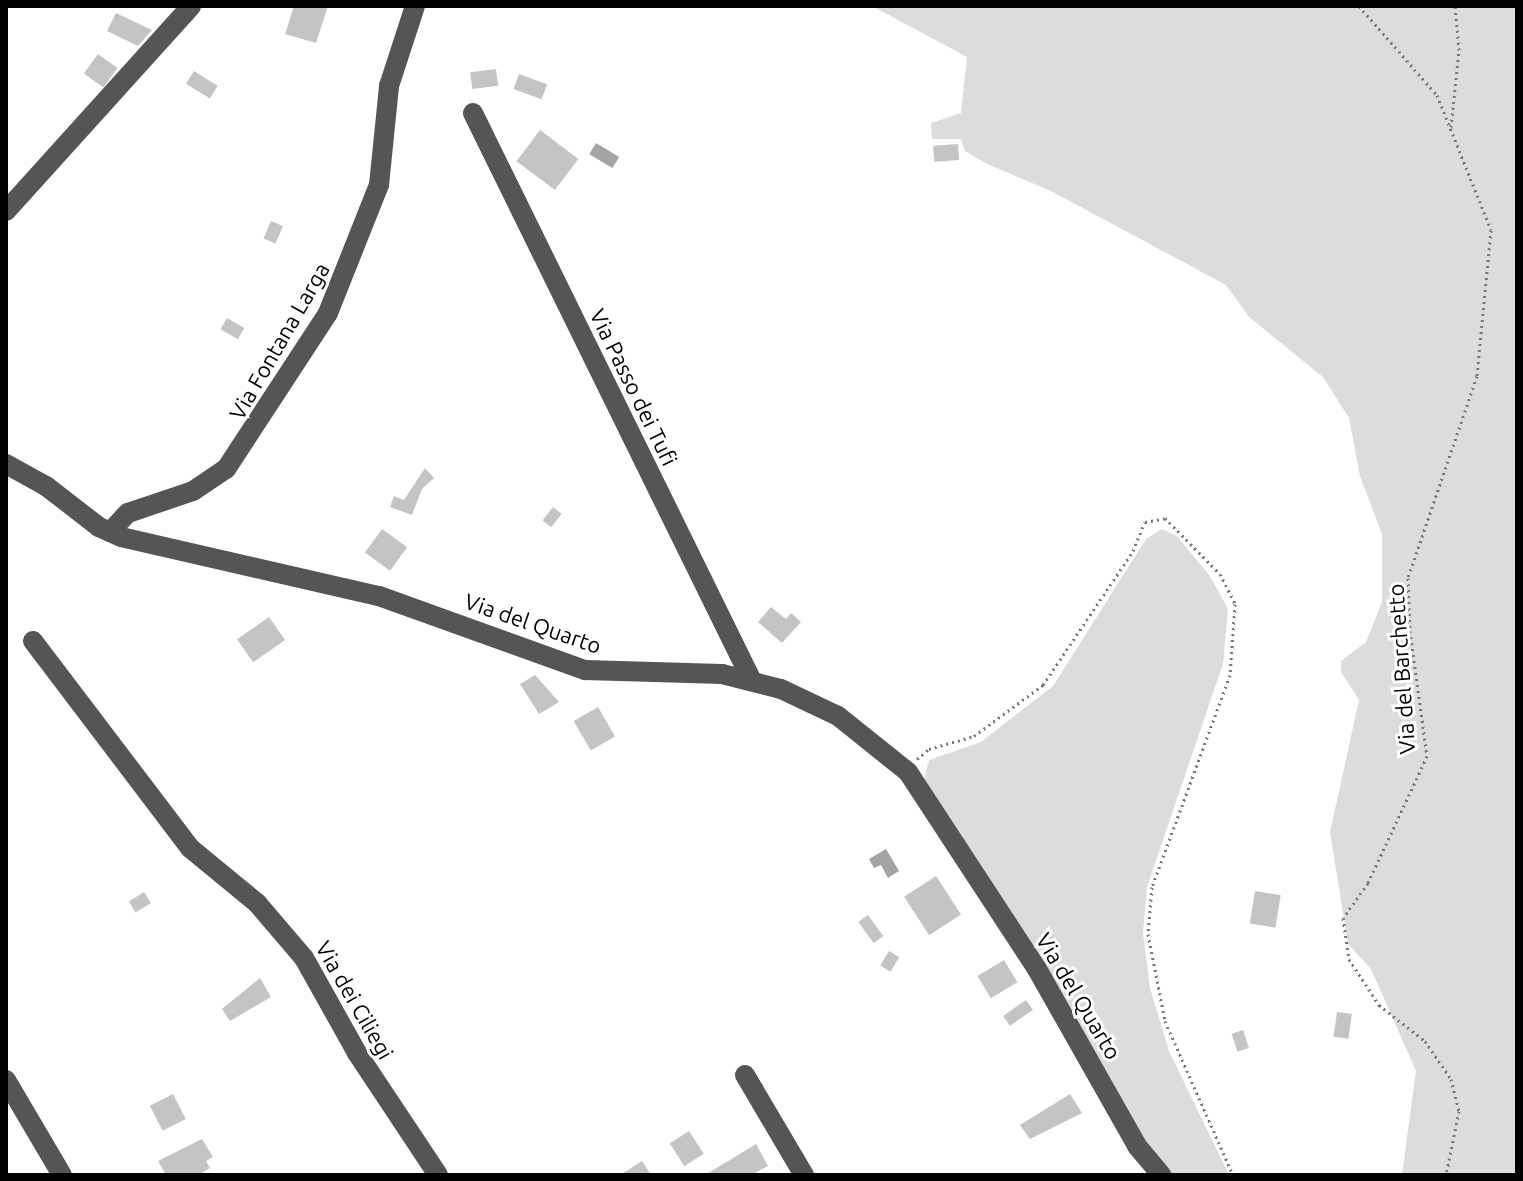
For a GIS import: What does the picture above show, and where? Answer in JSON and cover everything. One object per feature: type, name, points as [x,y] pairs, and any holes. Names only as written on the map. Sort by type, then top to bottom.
[{"type":"street","points":[[6,211],[191,6]]},
{"type":"street","name":"Via Fontana Larga","points":[[110,532],[128,513],[193,491],[233,462],[328,313],[379,185],[389,86],[415,6]]},
{"type":"street","name":"Via Passo dei Tufi","points":[[473,113],[752,681]]},
{"type":"street","name":"Via del Quarto","points":[[6,464],[110,532],[391,599],[580,669],[698,671],[752,681],[825,708],[908,772],[1037,969],[1137,1146],[1161,1175]]},
{"type":"street","name":"Via dei Ciliegi","points":[[33,641],[190,848],[252,897],[304,958],[357,1053],[438,1175]]},
{"type":"street","points":[[745,1075],[804,1175]]},
{"type":"street","points":[[6,1080],[62,1175]]},
{"type":"path","name":"Via del Barchetto","points":[[1359,6],[1437,95],[1491,230],[1477,376],[1408,578],[1410,631],[1427,756],[1368,883],[1343,918],[1349,959],[1372,994],[1425,1041],[1451,1079],[1459,1111],[1446,1175]]},
{"type":"path","points":[[1451,131],[1459,50],[1455,6]]},
{"type":"path","points":[[908,772],[924,751],[974,736],[1043,685],[1133,551],[1145,522],[1165,518],[1220,574],[1235,604],[1230,675],[1152,887],[1148,934],[1165,1021],[1233,1175]]},
{"type":"shaded area","points":[[872,6],[1517,6],[1517,1175],[1402,1175],[1416,1071],[1371,969],[1348,944],[1330,832],[1359,700],[1341,672],[1341,661],[1366,642],[1382,602],[1382,534],[1360,476],[1349,418],[1323,377],[1249,317],[1226,285],[1051,191],[987,164],[965,151],[961,139],[932,139],[931,123],[961,113],[967,57]]},
{"type":"shaded area","points":[[596,143],[619,157],[612,168],[589,154]]},
{"type":"shaded area","points":[[1162,529],[1177,536],[1210,576],[1228,609],[1223,664],[1147,887],[1143,933],[1150,988],[1169,1051],[1229,1175],[1171,1175],[1135,1130],[924,780],[929,760],[981,742],[1053,686],[1146,539]]},
{"type":"shaded area","points":[[886,849],[899,871],[888,878],[881,865],[874,868],[869,859]]},
{"type":"building","points":[[294,6],[328,6],[316,43],[285,34]]},
{"type":"building","points":[[116,13],[152,30],[138,46],[107,31]]},
{"type":"building","points":[[98,54],[117,68],[103,88],[84,73]]},
{"type":"building","points":[[496,69],[498,86],[472,89],[470,72]]},
{"type":"building","points":[[194,71],[218,86],[210,99],[186,84]]},
{"type":"building","points":[[519,74],[547,84],[542,99],[514,89]]},
{"type":"building","points":[[540,130],[578,159],[555,190],[517,161]]},
{"type":"building","points":[[958,144],[959,160],[934,162],[933,146]]},
{"type":"building","points":[[271,221],[283,226],[276,244],[264,238]]},
{"type":"building","points":[[227,318],[244,328],[238,339],[220,329]]},
{"type":"building","points":[[425,468],[434,478],[422,489],[412,515],[390,507],[394,496],[404,500]]},
{"type":"building","points":[[553,507],[562,514],[551,527],[543,520]]},
{"type":"building","points":[[382,529],[407,547],[390,571],[365,552]]},
{"type":"building","points":[[771,607],[786,619],[791,613],[801,622],[782,643],[758,622]]},
{"type":"building","points":[[269,617],[285,640],[253,662],[237,639]]},
{"type":"building","points":[[535,675],[559,702],[539,714],[520,684]]},
{"type":"building","points":[[598,707],[615,736],[591,750],[574,721]]},
{"type":"building","points":[[936,876],[961,915],[929,935],[904,897]]},
{"type":"building","points":[[1255,891],[1281,895],[1276,928],[1250,924]]},
{"type":"building","points":[[144,892],[151,903],[136,913],[129,902]]},
{"type":"building","points":[[868,915],[883,936],[874,943],[858,922]]},
{"type":"building","points":[[889,951],[899,957],[891,972],[880,966]]},
{"type":"building","points":[[1004,960],[1017,982],[991,998],[977,976]]},
{"type":"building","points":[[260,978],[271,997],[230,1021],[222,1009]]},
{"type":"building","points":[[1026,1000],[1033,1010],[1010,1026],[1003,1016]]},
{"type":"building","points":[[1337,1012],[1352,1014],[1348,1039],[1334,1037]]},
{"type":"building","points":[[1243,1030],[1249,1048],[1237,1052],[1232,1034]]},
{"type":"building","points":[[173,1094],[186,1119],[163,1131],[150,1106]]},
{"type":"building","points":[[1070,1094],[1082,1113],[1030,1139],[1020,1125]]},
{"type":"building","points":[[689,1131],[704,1154],[684,1166],[670,1144]]},
{"type":"building","points":[[202,1139],[213,1157],[206,1161],[210,1168],[200,1174],[166,1175],[158,1161]]},
{"type":"building","points":[[756,1144],[768,1166],[751,1175],[705,1175]]},
{"type":"building","points":[[642,1161],[651,1175],[620,1175]]}]
